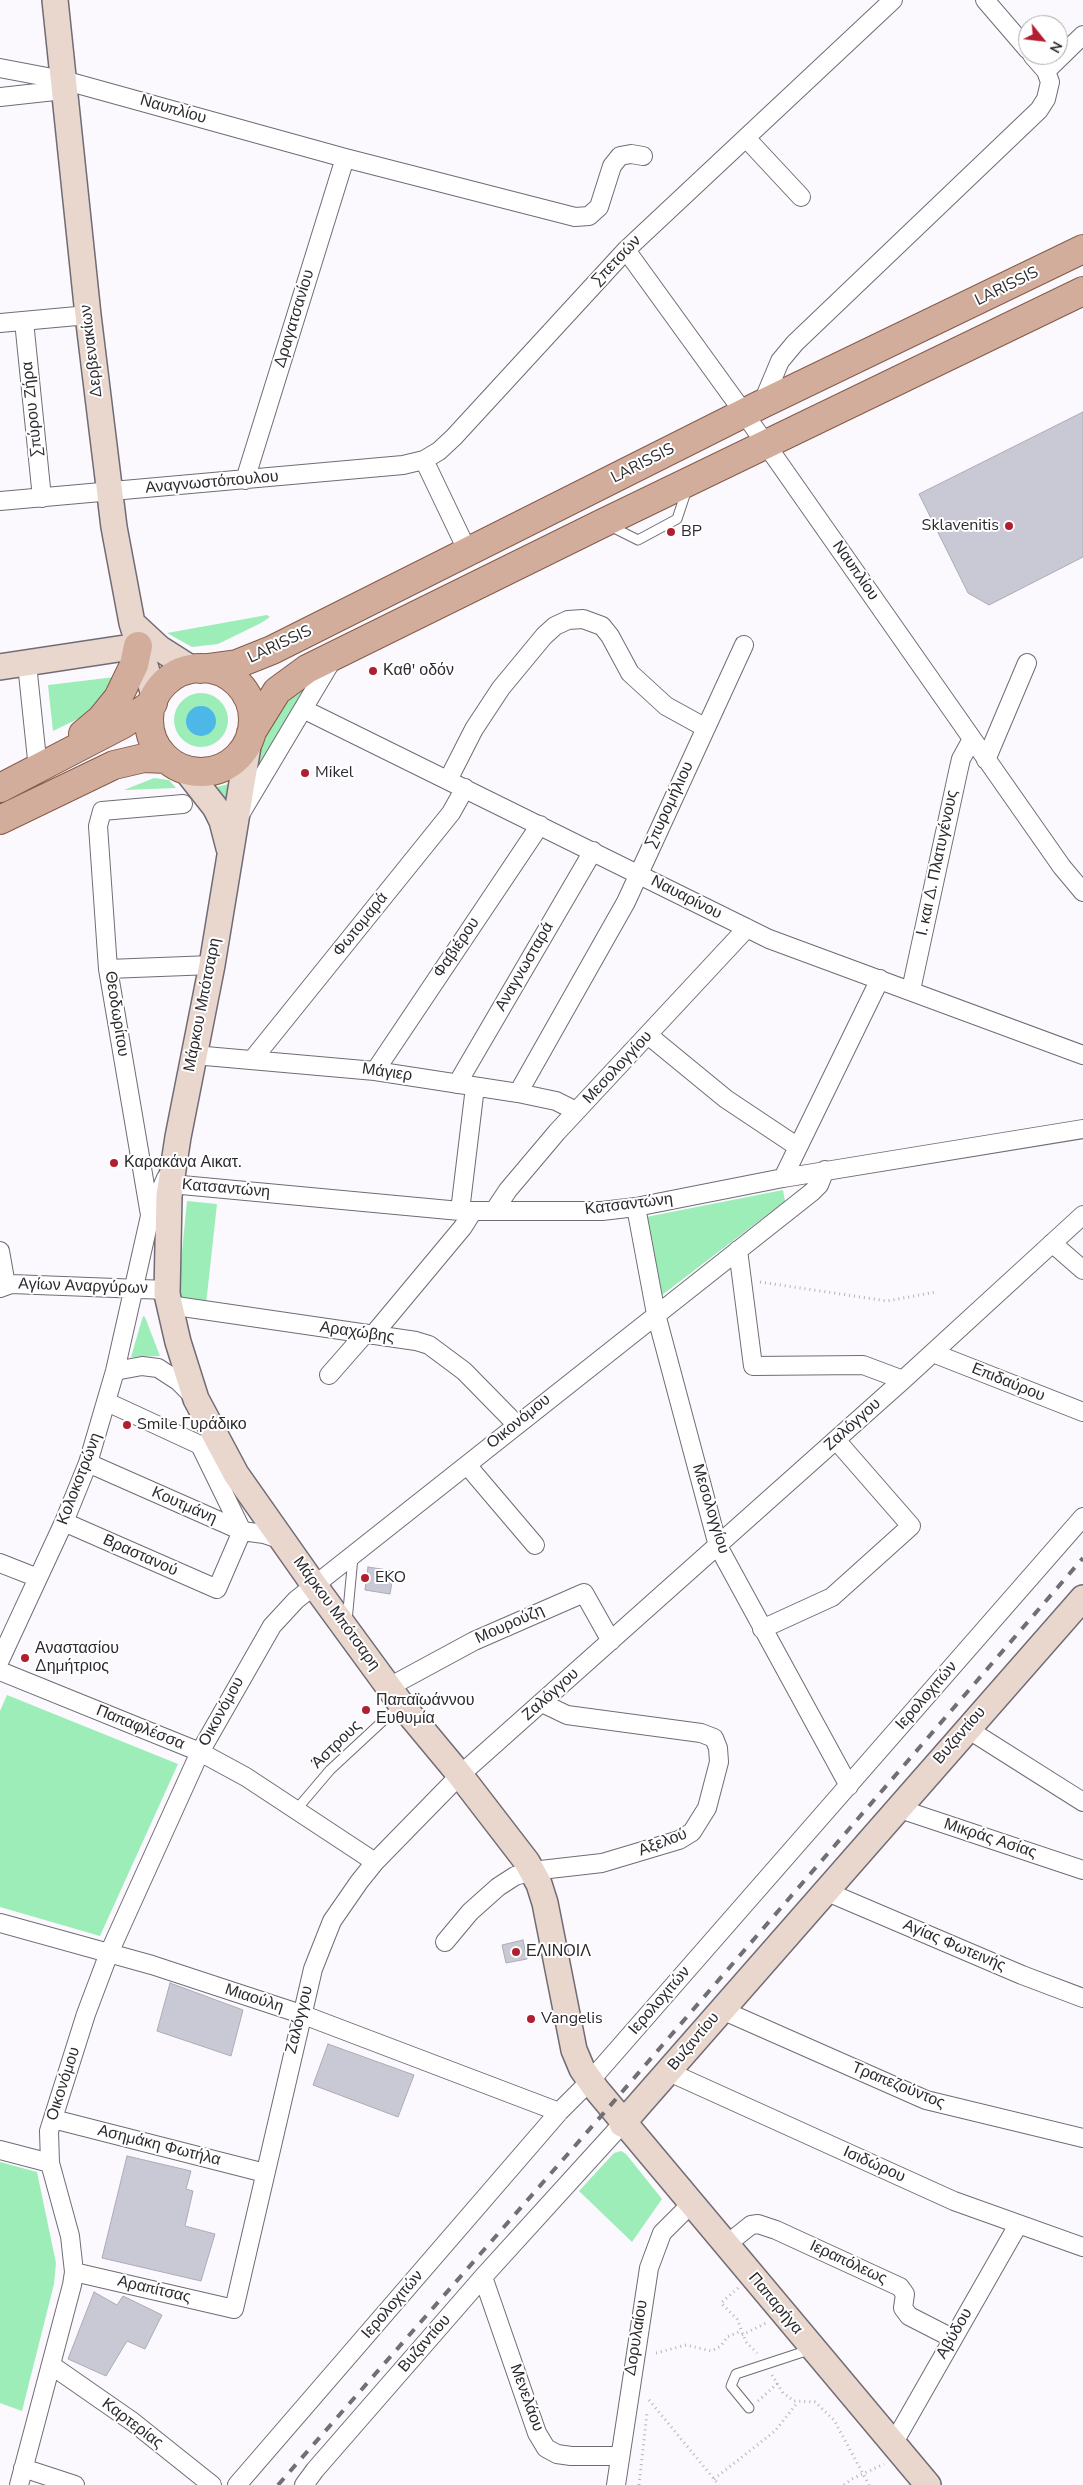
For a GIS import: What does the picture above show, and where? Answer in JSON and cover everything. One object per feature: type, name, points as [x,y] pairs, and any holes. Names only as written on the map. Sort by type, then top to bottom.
[{"type":"main road","name":"LARISSIS","points":[[196,669],[228,666],[253,659],[754,409],[1083,249]]},
{"type":"main road","name":"LARISSIS","points":[[250,736],[265,707],[283,686],[300,673],[603,522],[1083,291]]},
{"type":"main road","points":[[38,769],[58,750],[93,726],[111,708],[127,682],[135,634]]},
{"type":"main road","points":[[0,820],[114,766],[144,758],[176,764],[203,772],[224,766],[241,753],[250,736],[252,711],[247,697],[239,685],[221,672],[196,669],[172,678],[162,687],[154,700],[138,715],[38,769],[5,782]]},
{"type":"main road","points":[[154,700],[150,716],[151,734],[156,745],[176,764]]},
{"type":"street","name":"Δερβενακίων","points":[[55,0],[88,315],[109,492],[121,573],[135,634],[154,700]]},
{"type":"street","name":"Σπετσών","points":[[424,460],[439,451],[454,437],[626,250],[893,0]]},
{"type":"street","points":[[985,0],[1018,38]]},
{"type":"street","points":[[1046,71],[1083,35]]},
{"type":"street","points":[[754,409],[780,361],[795,343],[856,283],[1032,119],[1046,99],[1049,89],[1046,71],[1041,65]]},
{"type":"street","name":"Ναυπλίου","points":[[0,68],[541,210],[583,218],[589,216],[599,207],[617,158],[623,154],[643,156]]},
{"type":"street","name":"Ναυπλίου","points":[[0,97],[63,85]]},
{"type":"street","points":[[746,138],[800,197]]},
{"type":"street","name":"Δραγατσανίου","points":[[245,480],[345,158]]},
{"type":"street","name":"Ναυπλίου","points":[[626,250],[754,409],[766,444],[986,760],[1062,867],[1082,889]]},
{"type":"street","points":[[0,323],[88,315]]},
{"type":"street","name":"Σπύρου Ζήρα","points":[[24,321],[42,498]]},
{"type":"street","points":[[424,460],[468,552]]},
{"type":"street","name":"Αναγνωστόπουλου","points":[[0,501],[403,465],[424,460]]},
{"type":"street","points":[[448,780],[474,729],[496,695],[522,661],[555,626],[572,619],[590,621],[602,626],[610,636],[624,665],[636,678],[674,712],[706,728]]},
{"type":"street","points":[[0,667],[28,664],[135,634],[196,669]]},
{"type":"street","name":"Σπυρομήλιου","points":[[518,1093],[597,955],[638,874],[744,645]]},
{"type":"street","points":[[237,820],[335,655]]},
{"type":"street","points":[[986,760],[1027,663]]},
{"type":"street","points":[[28,664],[38,769]]},
{"type":"street","name":"Ναυαρίνου","points":[[303,709],[747,928],[803,952],[911,990],[1083,1055]]},
{"type":"street","name":"Μάρκου Μπότσαρη","points":[[250,736],[212,965],[175,1154],[171,1184],[167,1225],[168,1298],[178,1342],[196,1398],[232,1468],[346,1631],[395,1696],[517,1848],[532,1871],[544,1903],[572,2044],[582,2069],[622,2124]]},
{"type":"street","name":"Ι. και Δ. Πλατυγένους","points":[[911,990],[956,779],[962,759],[972,739]]},
{"type":"street","points":[[176,764],[218,812],[231,855]]},
{"type":"street","name":"Φωτομαρά","points":[[252,1060],[451,813],[465,788]]},
{"type":"street","name":"Θεοδωρίτου","points":[[150,1216],[108,969],[98,826],[102,811],[183,804]]},
{"type":"street","name":"Φαβιέρου","points":[[375,1071],[540,825]]},
{"type":"street","name":"Αναγνωσταρά","points":[[457,1084],[593,851]]},
{"type":"street","name":"Μεσολογγίου","points":[[494,1211],[529,1164],[576,1111],[747,928]]},
{"type":"street","points":[[108,969],[212,965]]},
{"type":"street","points":[[783,1178],[880,979]]},
{"type":"street","points":[[648,1035],[726,1099],[798,1147]]},
{"type":"street","name":"Μάγιερ","points":[[194,1055],[375,1071],[518,1093],[556,1101],[576,1111]]},
{"type":"street","points":[[329,1375],[369,1335],[463,1227],[466,1211],[475,1087]]},
{"type":"street","name":"Κατσαντώνη","points":[[171,1184],[466,1211],[592,1212],[636,1207],[825,1170],[1083,1129]]},
{"type":"street","name":"Μάρκου Μπότσαρη","points":[[134,1288],[150,1216],[175,1154]]},
{"type":"street","name":"Οικονόμου","points":[[21,2477],[74,2272],[70,2236],[50,2164],[48,2138],[53,2119],[86,2014],[109,1953],[200,1752],[272,1626],[288,1606],[812,1192],[819,1185],[825,1170]]},
{"type":"street","name":"Μεσολογγίου","points":[[636,1207],[656,1314],[718,1546],[762,1630],[849,1786]]},
{"type":"street","name":"Ζαλόγγου","points":[[234,2309],[301,2014],[313,1969],[329,1927],[347,1896],[375,1862],[460,1775],[903,1380],[1083,1215]]},
{"type":"street","points":[[1052,1243],[1083,1270]]},
{"type":"street","points":[[738,1250],[753,1366],[863,1365],[903,1380]]},
{"type":"street","points":[[0,1251],[3,1286]]},
{"type":"street","name":"Αγίων Αναργύρων","points":[[3,1286],[134,1288],[168,1298]]},
{"type":"street","name":"Κολοκοτρώνη","points":[[0,1660],[64,1522],[88,1463],[115,1372],[134,1288]]},
{"type":"street","name":"Αραχώβης","points":[[168,1298],[369,1335],[416,1341],[429,1345],[464,1371],[516,1424]]},
{"type":"street","name":"Επιδαύρου","points":[[933,1353],[1083,1412]]},
{"type":"street","points":[[115,1372],[142,1366],[158,1368],[178,1381],[196,1398]]},
{"type":"street","points":[[107,1402],[200,1444],[242,1531]]},
{"type":"street","points":[[762,1630],[832,1597],[912,1526],[836,1440]]},
{"type":"street","name":"Κουτμάνη","points":[[88,1463],[242,1531],[264,1534],[282,1540]]},
{"type":"street","points":[[467,1465],[535,1545]]},
{"type":"street","name":"Ιερολοχιτών","points":[[237,2485],[559,2112],[590,2081],[1083,1517]]},
{"type":"street","name":"Βραστανού","points":[[64,1522],[217,1589],[242,1531]]},
{"type":"street","points":[[0,1563],[38,1578]]},
{"type":"street","name":"Μουρούζη","points":[[395,1696],[474,1641],[584,1593],[611,1641]]},
{"type":"street","name":"Βυζαντίου","points":[[304,2485],[483,2277],[669,2072],[966,1728],[1083,1598]]},
{"type":"street","name":"Παπαφλέσσα","points":[[0,1671],[200,1752],[246,1777],[375,1862]]},
{"type":"street","name":"Αξελού","points":[[445,1942],[470,1912],[490,1894],[516,1876],[532,1871],[608,1861],[673,1842],[688,1835],[699,1823],[707,1808],[719,1762],[717,1744],[714,1738],[707,1734],[567,1715],[542,1702]]},
{"type":"street","points":[[966,1728],[1083,1802]]},
{"type":"street","name":"Μικράς Ασίας","points":[[897,1808],[1083,1870]]},
{"type":"street","name":"Αγίας Φωτεινής","points":[[826,1891],[1022,1975],[1083,1998]]},
{"type":"street","name":"Μιαούλη","points":[[0,1922],[109,1953],[301,2014],[559,2112]]},
{"type":"street","name":"Τραπεζούντος","points":[[722,2010],[926,2100],[1083,2138]]},
{"type":"street","name":"Ισιδώρου","points":[[669,2072],[928,2190],[1083,2248]]},
{"type":"street","name":"Ασημάκη Φωτήλα","points":[[53,2119],[265,2173]]},
{"type":"street","name":"Παπαρήγα","points":[[622,2124],[812,2349],[887,2450],[928,2485]]},
{"type":"street","points":[[0,2150],[50,2164]]},
{"type":"street","name":"Δορυλαίου","points":[[616,2485],[640,2316],[655,2248],[667,2225],[690,2205]]},
{"type":"street","name":"Ιεραπόλεως","points":[[726,2245],[752,2225],[758,2224],[776,2230],[900,2287],[905,2294],[904,2308],[909,2316],[952,2338]]},
{"type":"street","name":"Αβύδου","points":[[887,2450],[1018,2224]]},
{"type":"street","name":"Αραπίτσας","points":[[74,2272],[234,2309]]},
{"type":"street","name":"Μενελάου","points":[[483,2277],[537,2433],[546,2448],[557,2454],[564,2455],[619,2456]]},
{"type":"street","name":"Καρτερίας","points":[[51,2365],[132,2422],[212,2485]]},
{"type":"street","points":[[21,2477],[75,2485]]},
{"type":"lane","points":[[346,1631],[353,1554]]},
{"type":"lane","name":"Άστρους","points":[[296,1810],[395,1696]]},
{"type":"lane","points":[[749,2408],[732,2388],[732,2380],[740,2372],[812,2349]]},
{"type":"path","points":[[742,1279],[887,1301],[936,1292]]},
{"type":"path","points":[[741,2286],[721,2303],[736,2319],[741,2333],[778,2383],[783,2393],[799,2402],[810,2400],[815,2402],[834,2420],[869,2485]]},
{"type":"path","points":[[656,2353],[686,2345],[711,2351],[721,2346],[727,2336],[741,2333],[770,2321]]},
{"type":"path","points":[[655,2362],[657,2343]]},
{"type":"path","points":[[749,2408],[778,2383]]},
{"type":"path","points":[[639,2485],[650,2390]]},
{"type":"path","points":[[649,2400],[719,2485]]},
{"type":"path","points":[[714,2479],[775,2431],[799,2402]]},
{"type":"path","points":[[844,2485],[864,2473],[887,2463],[887,2450]]},
{"type":"green space","points":[[267,615],[270,617],[261,623],[218,644],[192,647],[167,633]]},
{"type":"green space","points":[[115,677],[102,701],[90,713],[53,731],[48,685]]},
{"type":"green space","points":[[310,680],[250,782],[263,736],[287,700]]},
{"type":"green space","points":[[201,693],[211,695],[220,701],[226,710],[228,720],[226,730],[220,739],[211,745],[201,747],[191,745],[182,739],[176,730],[174,720],[176,710],[182,701],[191,695]]},
{"type":"green space","points":[[154,778],[169,780],[176,788],[124,790]]},
{"type":"green space","points":[[233,783],[229,799],[219,800],[212,788]]},
{"type":"green space","points":[[783,1190],[785,1201],[662,1295],[646,1217]]},
{"type":"green space","points":[[187,1201],[217,1204],[206,1304],[181,1301],[179,1282]]},
{"type":"green space","points":[[143,1316],[145,1317],[160,1356],[131,1357]]},
{"type":"green space","points":[[7,1695],[178,1764],[100,1936],[0,1907],[0,1711]]},
{"type":"green space","points":[[621,2151],[626,2154],[662,2199],[632,2242],[579,2191],[614,2153]]},
{"type":"green space","points":[[0,2162],[37,2172],[56,2263],[54,2284],[22,2411],[0,2403]]},
{"type":"water","points":[[201,706],[211,711],[216,721],[211,731],[201,736],[191,731],[186,721],[191,711]]},
{"type":"building","name":"Sklavenitis","points":[[1083,412],[1083,557],[989,605],[968,593],[919,494]]},
{"type":"building","points":[[368,1567],[394,1571],[390,1594],[365,1590]]},
{"type":"building","points":[[523,1940],[527,1959],[506,1963],[502,1945]]},
{"type":"building","points":[[170,1983],[243,2010],[231,2056],[157,2031]]},
{"type":"building","points":[[328,2044],[414,2075],[398,2117],[313,2085]]},
{"type":"building","points":[[127,2156],[191,2171],[186,2189],[193,2191],[185,2226],[215,2234],[201,2281],[102,2258]]},
{"type":"building","points":[[94,2292],[117,2305],[123,2296],[162,2315],[145,2349],[127,2341],[106,2376],[68,2359]]},
{"type":"railway","points":[[278,2485],[609,2107],[1083,1558]]},
{"type":"place","name":"Sklavenitis","points":[[1009,526]]},
{"type":"place","name":"BP","points":[[671,532]]},
{"type":"place","name":"Καθ' οδόν","points":[[373,671]]},
{"type":"place","name":"Mikel","points":[[305,773]]},
{"type":"place","name":"Καρακάνα Αικατ.","points":[[114,1163]]},
{"type":"place","name":"Smile Γυράδικο","points":[[127,1425]]},
{"type":"place","name":"EKO","points":[[365,1578]]},
{"type":"place","name":"Αναστασίου Δημήτριος","points":[[25,1658]]},
{"type":"place","name":"Παπαϊωάννου Ευθυμία","points":[[366,1710]]},
{"type":"place","name":"ΕΛΙΝΟΙΛ","points":[[516,1952]]},
{"type":"place","name":"Vangelis","points":[[531,2019]]}]
